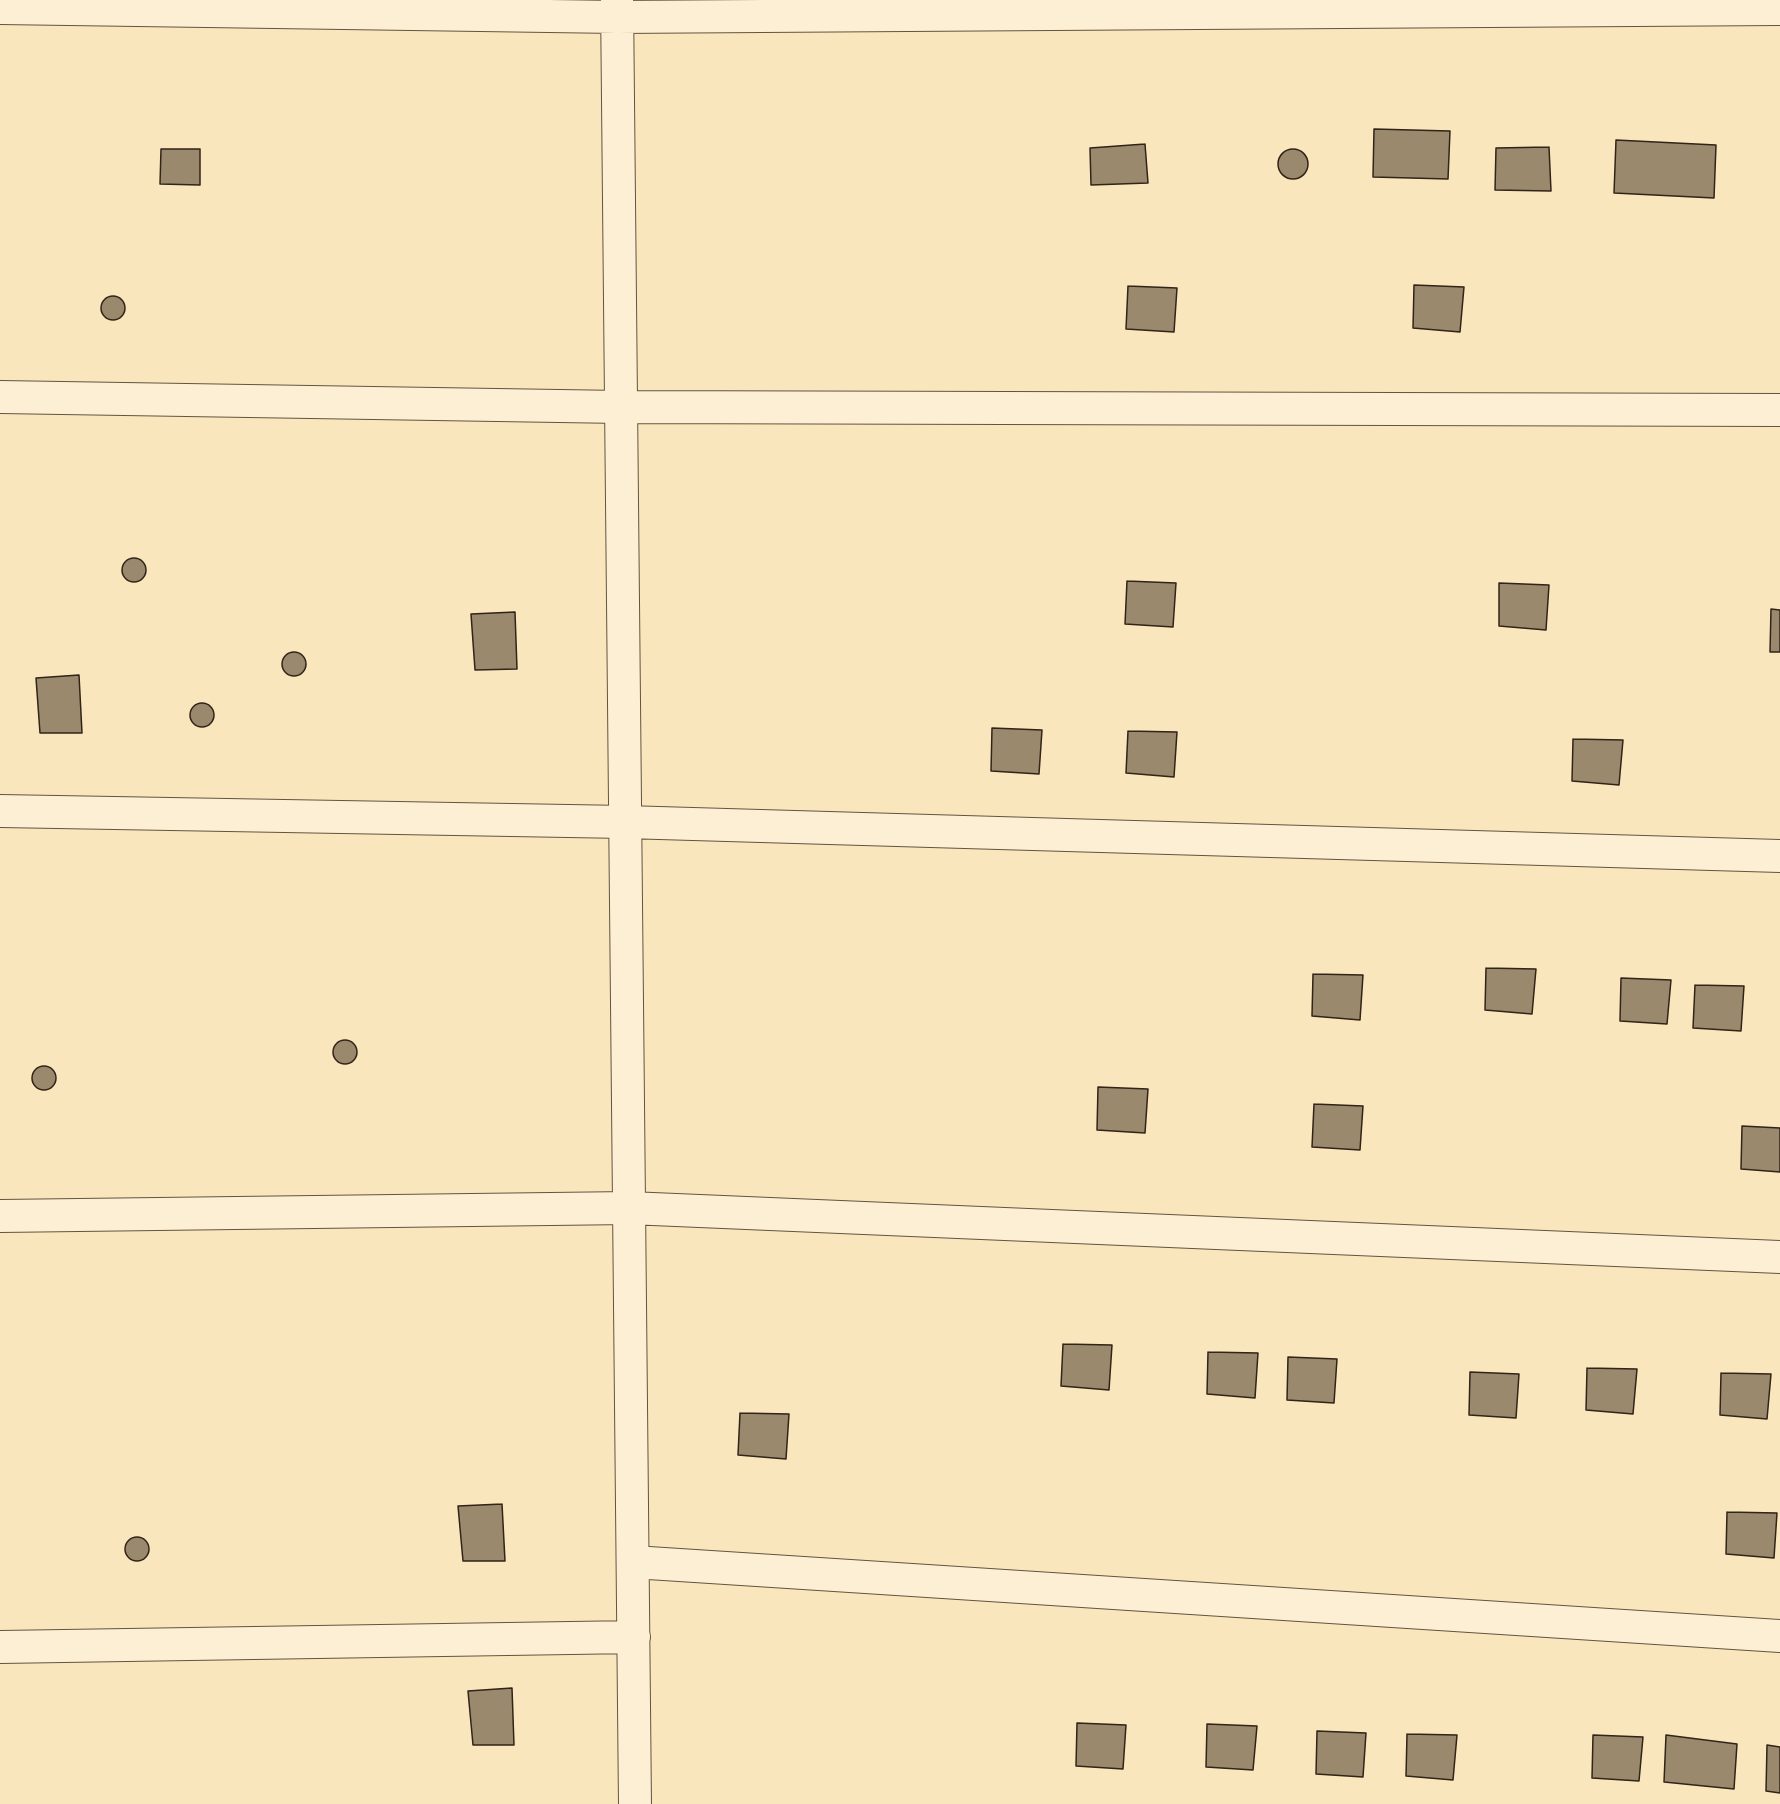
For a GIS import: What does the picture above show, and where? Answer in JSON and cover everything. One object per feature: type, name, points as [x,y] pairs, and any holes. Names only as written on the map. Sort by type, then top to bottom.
[{"type":"street","points":[[0,8],[1780,9]]},
{"type":"street","points":[[617,8],[635,1804]]},
{"type":"street","points":[[0,397],[621,407],[1780,410]]},
{"type":"street","points":[[0,811],[625,822],[1780,856]]},
{"type":"street","points":[[0,1216],[629,1208],[1780,1257]]},
{"type":"street","points":[[633,1562],[1780,1636]]},
{"type":"street","points":[[0,1647],[634,1637]]},
{"type":"building","points":[[1374,129],[1450,131],[1448,179],[1373,177]]},
{"type":"building","points":[[1616,140],[1716,145],[1714,198],[1614,193]]},
{"type":"building","points":[[1145,144],[1148,183],[1091,185],[1090,148]]},
{"type":"building","points":[[1549,147],[1551,191],[1495,190],[1496,148]]},
{"type":"building","points":[[161,149],[200,149],[200,185],[160,184]]},
{"type":"building","points":[[1293,149],[1304,153],[1308,164],[1304,175],[1293,179],[1282,175],[1278,164],[1282,153]]},
{"type":"building","points":[[1414,285],[1464,287],[1460,332],[1413,328]]},
{"type":"building","points":[[1128,286],[1177,288],[1174,332],[1126,329]]},
{"type":"building","points":[[113,296],[122,299],[125,308],[122,317],[113,320],[104,317],[101,308],[104,299]]},
{"type":"building","points":[[134,558],[143,561],[146,570],[143,579],[134,582],[125,579],[122,570],[125,561]]},
{"type":"building","points":[[1127,581],[1176,583],[1173,627],[1125,624]]},
{"type":"building","points":[[1499,583],[1549,585],[1546,630],[1499,626]]},
{"type":"building","points":[[1771,609],[1780,610],[1780,652],[1770,652]]},
{"type":"building","points":[[515,612],[517,669],[475,670],[471,614]]},
{"type":"building","points":[[294,652],[303,655],[306,664],[303,673],[294,676],[285,673],[282,664],[285,655]]},
{"type":"building","points":[[79,675],[82,733],[40,733],[36,678]]},
{"type":"building","points":[[202,703],[211,706],[214,715],[211,724],[202,727],[193,724],[190,715],[193,706]]},
{"type":"building","points":[[992,728],[1042,730],[1039,774],[991,771]]},
{"type":"building","points":[[1128,731],[1177,732],[1174,777],[1126,773]]},
{"type":"building","points":[[1573,739],[1623,740],[1619,785],[1572,781]]},
{"type":"building","points":[[1486,968],[1536,969],[1532,1014],[1485,1010]]},
{"type":"building","points":[[1313,974],[1363,975],[1360,1020],[1312,1016]]},
{"type":"building","points":[[1621,978],[1671,980],[1667,1024],[1620,1021]]},
{"type":"building","points":[[1695,985],[1744,986],[1741,1031],[1693,1028]]},
{"type":"building","points":[[345,1040],[354,1043],[357,1052],[354,1061],[345,1064],[336,1061],[333,1052],[336,1043]]},
{"type":"building","points":[[44,1066],[53,1069],[56,1078],[53,1087],[44,1090],[35,1087],[32,1078],[35,1069]]},
{"type":"building","points":[[1098,1087],[1148,1089],[1145,1133],[1097,1130]]},
{"type":"building","points":[[1314,1104],[1363,1106],[1360,1150],[1312,1147]]},
{"type":"building","points":[[1742,1126],[1780,1128],[1780,1172],[1741,1169]]},
{"type":"building","points":[[1063,1344],[1112,1345],[1109,1390],[1061,1386]]},
{"type":"building","points":[[1208,1352],[1258,1353],[1255,1398],[1207,1394]]},
{"type":"building","points":[[1288,1357],[1337,1359],[1334,1403],[1287,1400]]},
{"type":"building","points":[[1587,1368],[1637,1369],[1633,1414],[1586,1410]]},
{"type":"building","points":[[1470,1372],[1519,1374],[1516,1418],[1469,1415]]},
{"type":"building","points":[[1721,1373],[1771,1374],[1767,1419],[1720,1415]]},
{"type":"building","points":[[740,1413],[789,1414],[786,1459],[738,1455]]},
{"type":"building","points":[[502,1504],[505,1561],[463,1561],[458,1506]]},
{"type":"building","points":[[1727,1512],[1777,1513],[1774,1558],[1726,1554]]},
{"type":"building","points":[[137,1537],[146,1540],[149,1549],[146,1558],[137,1561],[128,1558],[125,1549],[128,1540]]},
{"type":"building","points":[[512,1688],[514,1745],[473,1745],[468,1691]]},
{"type":"building","points":[[1077,1723],[1126,1725],[1123,1769],[1076,1766]]},
{"type":"building","points":[[1207,1724],[1257,1726],[1253,1770],[1206,1767]]},
{"type":"building","points":[[1317,1731],[1366,1733],[1363,1777],[1316,1774]]},
{"type":"building","points":[[1407,1734],[1457,1735],[1453,1780],[1406,1776]]},
{"type":"building","points":[[1593,1735],[1643,1737],[1639,1781],[1592,1778]]},
{"type":"building","points":[[1666,1735],[1737,1744],[1734,1789],[1664,1782]]},
{"type":"building","points":[[1767,1745],[1780,1747],[1780,1793],[1766,1791]]}]
